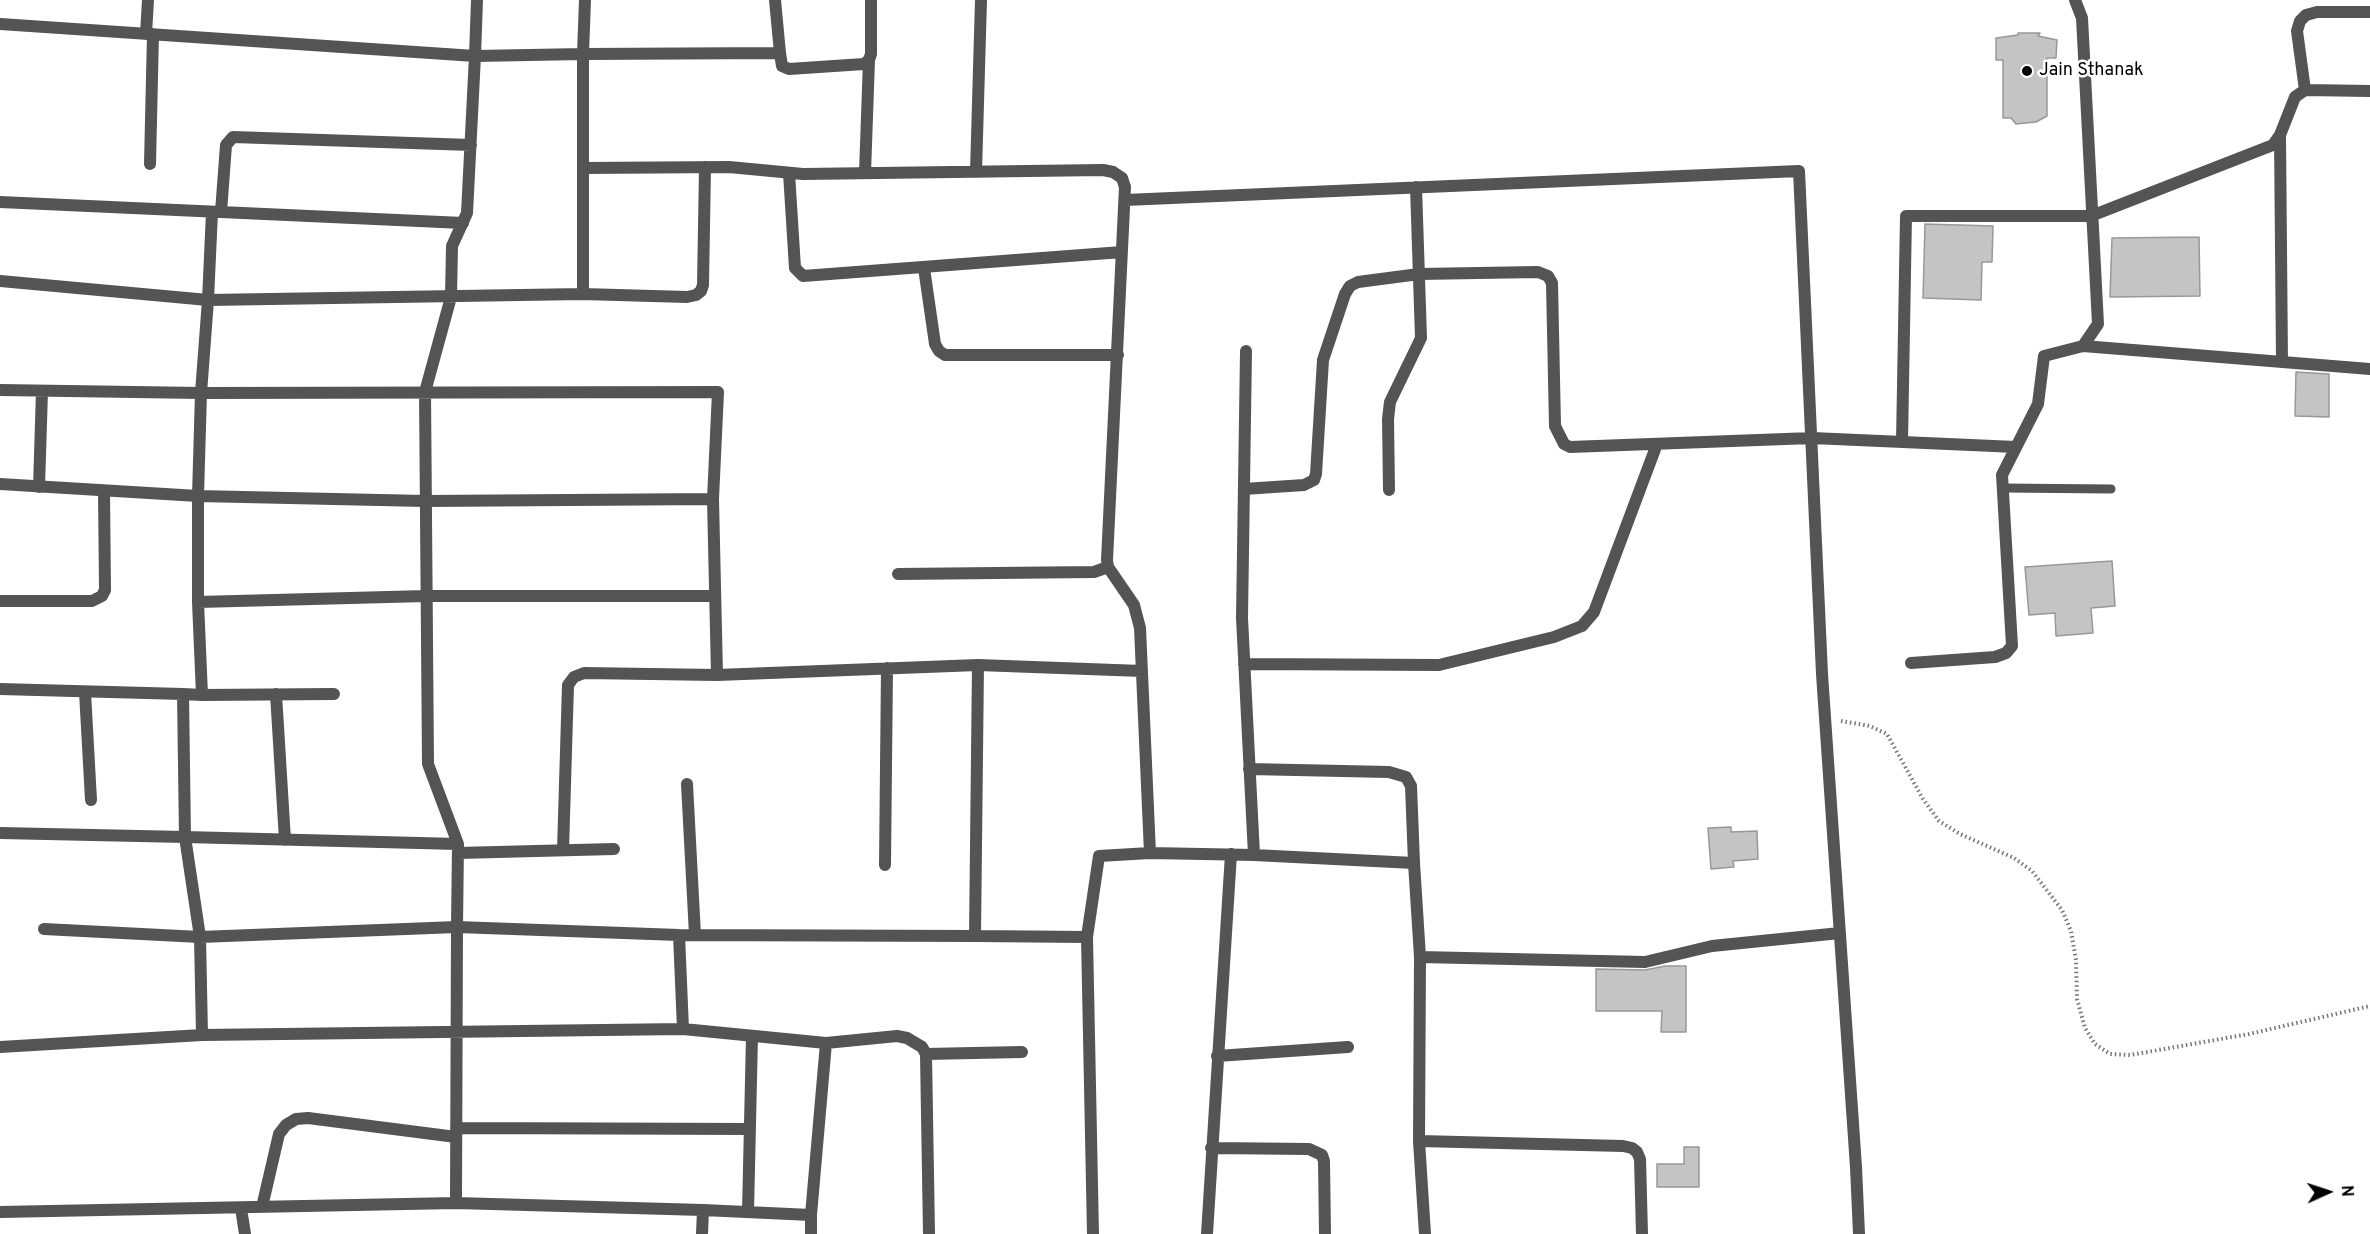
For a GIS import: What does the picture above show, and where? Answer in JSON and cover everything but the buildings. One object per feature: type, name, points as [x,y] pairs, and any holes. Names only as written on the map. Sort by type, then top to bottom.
[{"type":"street","points":[[148,0],[150,164]]},
{"type":"street","points":[[456,1203],[458,848],[428,764],[425,392],[451,297],[452,246],[468,213],[477,0]]},
{"type":"street","points":[[584,294],[583,54],[585,0]]},
{"type":"street","points":[[776,0],[782,66],[789,69],[864,64],[869,60]]},
{"type":"street","points":[[865,173],[869,60],[872,54],[871,0]]},
{"type":"street","points":[[976,172],[981,0]]},
{"type":"street","points":[[2075,0],[2082,18],[2098,324],[2084,346]]},
{"type":"street","points":[[2305,90],[2297,31],[2300,21],[2306,15],[2317,12],[2370,12]]},
{"type":"street","points":[[0,24],[475,56],[780,53]]},
{"type":"street","points":[[1902,442],[1906,216],[2091,216],[2263,151],[2273,145],[2280,135],[2295,97],[2305,90],[2370,91]]},
{"type":"street","points":[[2280,135],[2282,362]]},
{"type":"street","points":[[202,695],[198,602],[201,393],[216,212],[226,145],[233,137],[471,146]]},
{"type":"street","points":[[583,168],[705,167],[789,173],[1113,172],[1122,178],[1125,200],[1108,567],[1134,605],[1138,617],[1150,853]]},
{"type":"street","points":[[0,281],[208,300],[584,294],[687,297],[701,291],[705,167]]},
{"type":"street","points":[[1125,200],[1799,171],[1825,718],[1859,1234]]},
{"type":"street","points":[[789,173],[795,268],[798,273],[810,277],[1122,252]]},
{"type":"street","points":[[1389,490],[1390,402],[1421,338],[1416,187]]},
{"type":"street","points":[[0,202],[463,223]]},
{"type":"street","points":[[924,268],[936,344],[939,351],[945,355],[1118,355]]},
{"type":"street","points":[[1244,489],[1304,485],[1314,480],[1317,474],[1323,360],[1345,294],[1350,286],[1358,282],[1419,274],[1538,272],[1548,276],[1552,283],[1555,426],[1564,444],[1570,447],[1812,438],[2016,447]]},
{"type":"street","points":[[1911,663],[1995,657],[2006,653],[2012,646],[2002,475],[2038,404],[2044,356],[2084,346],[2370,369]]},
{"type":"street","points":[[1246,351],[1242,618],[1254,855]]},
{"type":"street","points":[[0,390],[201,393],[718,392],[712,499],[717,675]]},
{"type":"street","points":[[39,487],[42,391]]},
{"type":"street","points":[[1244,664],[1439,664],[1554,638],[1575,630],[1582,626],[1594,612],[1658,444]]},
{"type":"street","points":[[0,484],[198,496],[425,501],[712,499]]},
{"type":"street","points":[[0,601],[92,601],[102,596],[105,590],[104,491]]},
{"type":"street","points":[[898,574],[1095,572],[1108,567]]},
{"type":"street","points":[[198,602],[426,596],[715,596]]},
{"type":"street","points":[[563,850],[568,685],[574,677],[584,673],[717,675],[978,665],[1142,671]]},
{"type":"street","points":[[975,936],[978,665]]},
{"type":"street","points":[[885,865],[887,668]]},
{"type":"street","points":[[0,689],[202,695],[334,694]]},
{"type":"street","points":[[85,692],[91,800]]},
{"type":"street","points":[[183,694],[185,837],[200,937],[202,1035]]},
{"type":"street","points":[[276,694],[285,840]]},
{"type":"street","points":[[1249,769],[1389,771],[1406,777],[1411,786],[1420,957],[1419,1141],[1425,1234]]},
{"type":"street","points":[[687,784],[695,934]]},
{"type":"street","points":[[0,833],[285,840],[458,848],[614,849]]},
{"type":"street","points":[[1093,1234],[1087,937],[1099,856],[1150,853],[1231,854],[1414,863]]},
{"type":"street","points":[[1207,1234],[1231,854]]},
{"type":"street","points":[[44,929],[200,937],[457,927],[678,935],[1087,937]]},
{"type":"street","points":[[1420,957],[1645,962],[1712,946],[1840,933]]},
{"type":"street","points":[[678,935],[683,1029]]},
{"type":"street","points":[[0,1047],[202,1035],[683,1029],[826,1043],[897,1036],[907,1038],[922,1047],[927,1054],[928,1234]]},
{"type":"street","points":[[748,1212],[752,1036]]},
{"type":"street","points":[[811,1234],[826,1043]]},
{"type":"street","points":[[1217,1056],[1348,1047]]},
{"type":"street","points":[[927,1054],[1022,1052]]},
{"type":"street","points":[[262,1207],[279,1134],[286,1125],[296,1119],[308,1118],[456,1133],[750,1129]]},
{"type":"street","points":[[1419,1141],[1632,1148],[1640,1159],[1642,1234]]},
{"type":"street","points":[[1211,1148],[1309,1149],[1322,1155],[1325,1234]]},
{"type":"street","points":[[0,1212],[456,1203],[811,1215]]},
{"type":"street","points":[[241,1208],[245,1234]]},
{"type":"street","points":[[702,1234],[703,1210]]},
{"type":"lane","points":[[2003,488],[2111,489]]},
{"type":"path","points":[[1825,718],[1870,726],[1887,734],[1923,799],[1939,821],[1960,834],[2014,858],[2032,871],[2062,910],[2071,931],[2076,960],[2077,999],[2085,1028],[2095,1044],[2110,1054],[2130,1055],[2249,1034],[2370,1006]]},
{"type":"place","name":"Jain Sthanak","points":[[2027,71]]}]
